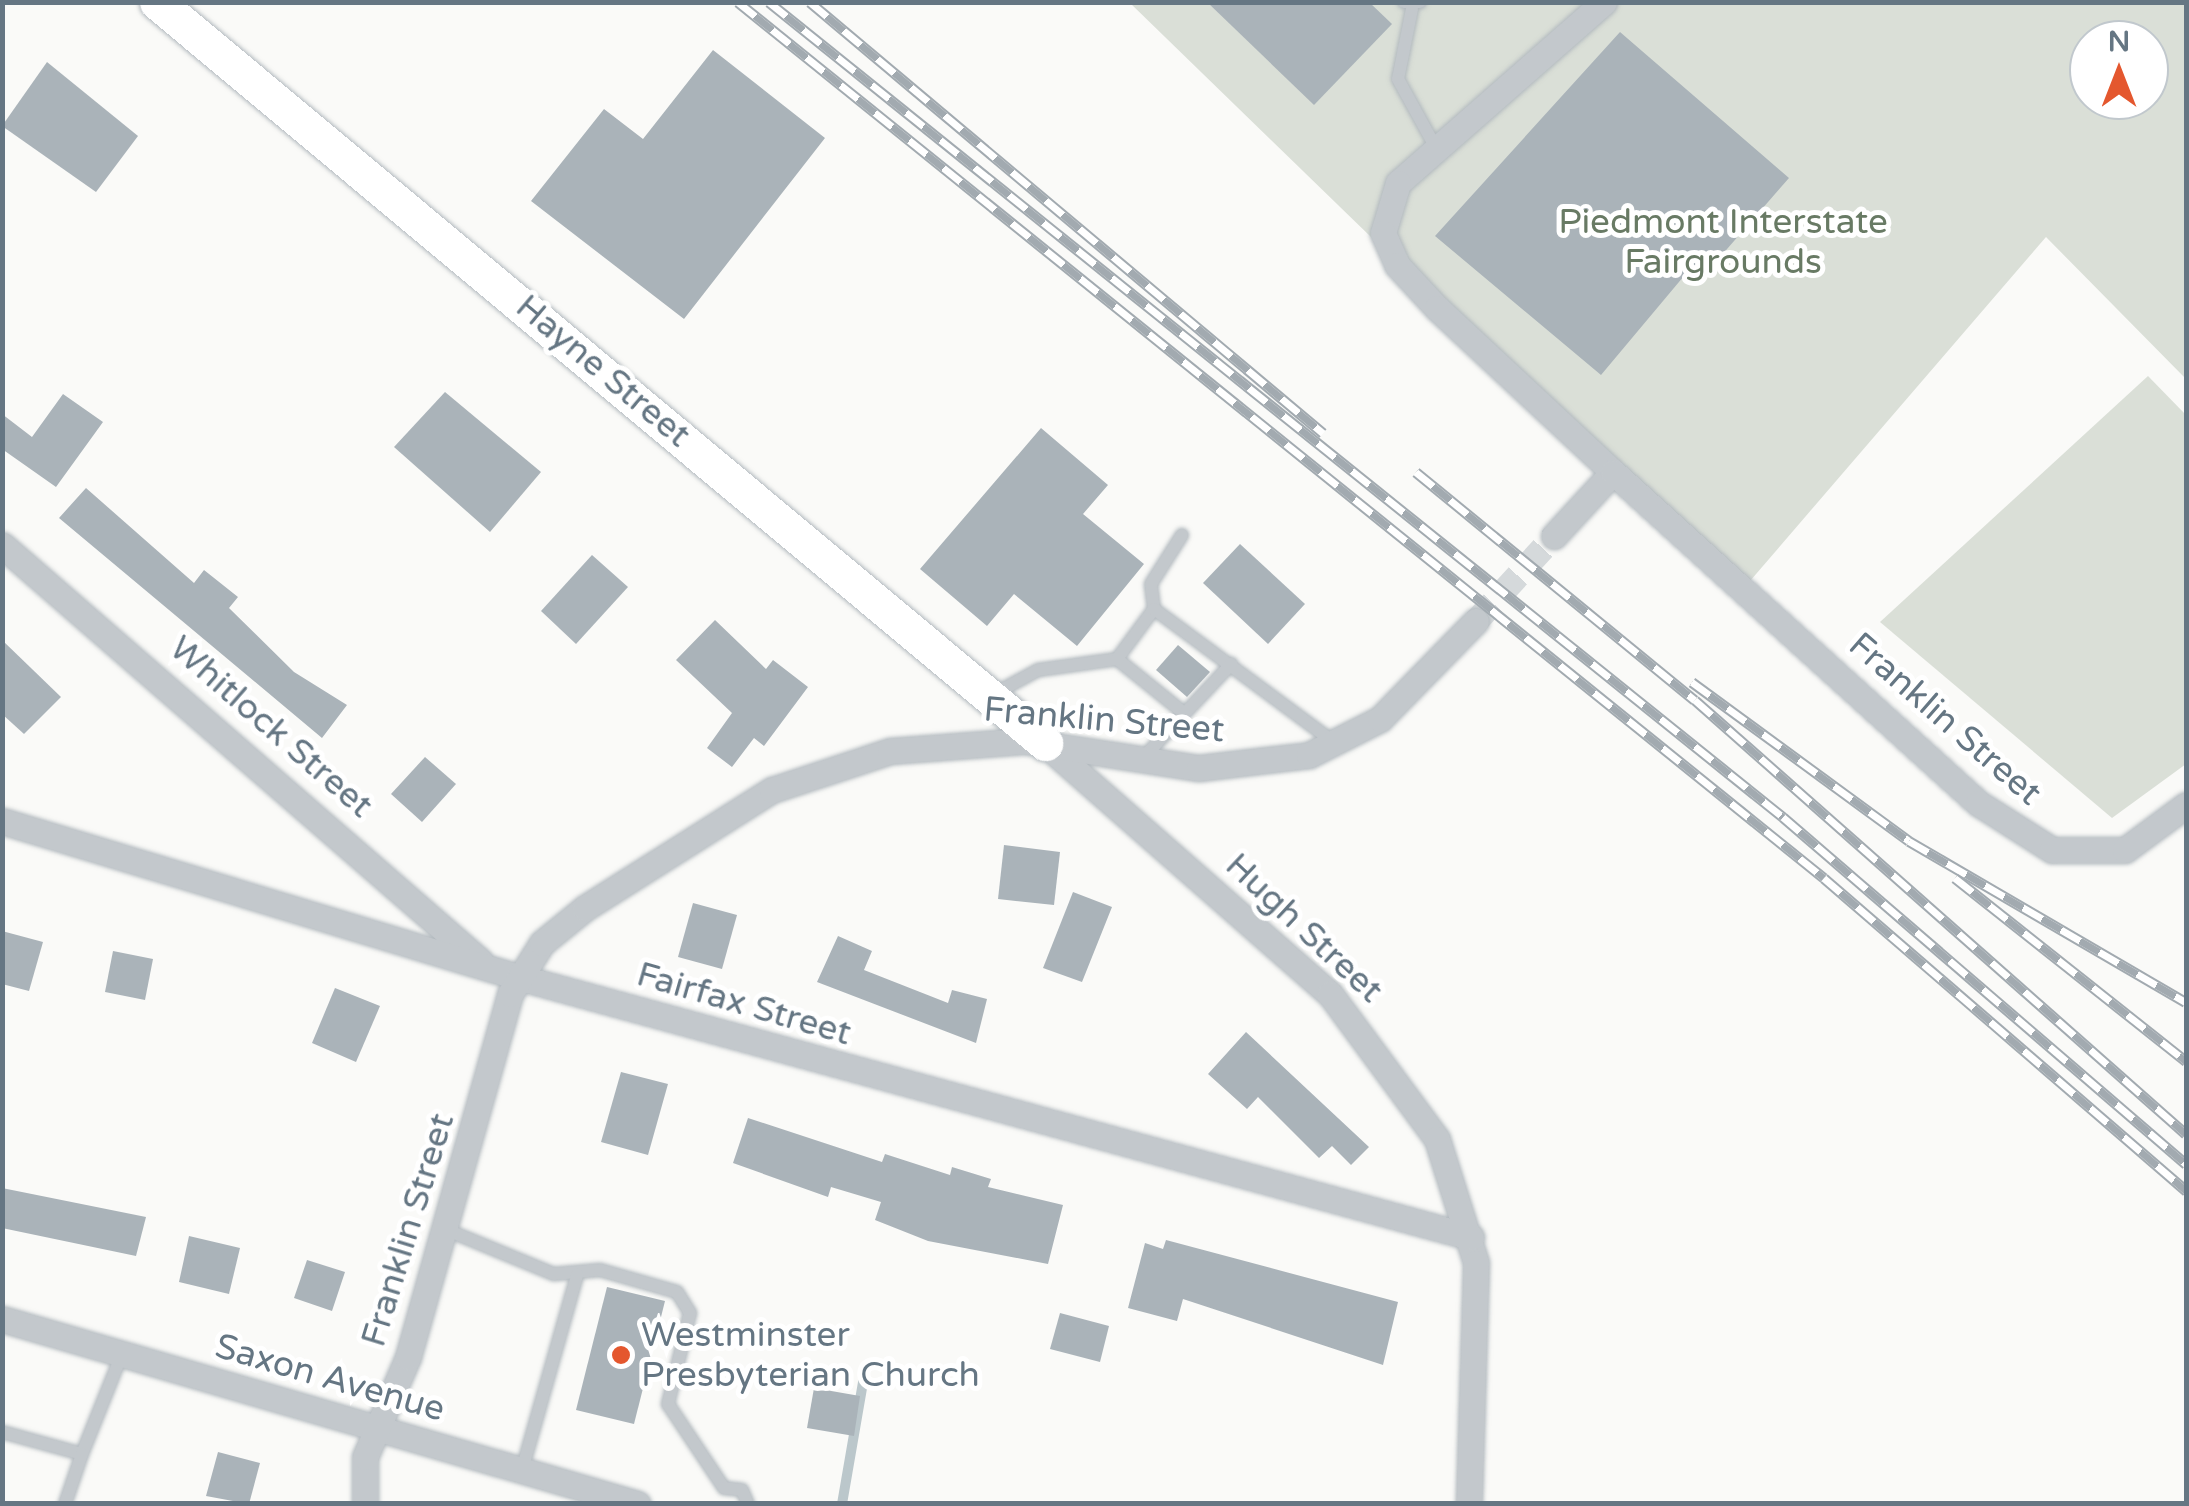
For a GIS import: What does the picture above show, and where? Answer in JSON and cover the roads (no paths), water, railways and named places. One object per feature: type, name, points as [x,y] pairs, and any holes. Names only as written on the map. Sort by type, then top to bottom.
[{"type":"street","name":"Hayne Street","points":[[157,2],[1045,743]]},
{"type":"street","name":"Franklin Street","points":[[1604,2],[1388,198],[1388,250],[1437,308],[1613,472],[2026,837],[2101,857],[2146,838],[2186,805]]},
{"type":"street","points":[[1554,536],[1613,472]]},
{"type":"street","name":"Whitlock Street","points":[[2,545],[487,968]]},
{"type":"street","name":"Franklin Street","points":[[366,1504],[364,1456],[380,1428],[447,1230],[518,977],[542,944],[615,886],[772,790],[890,751],[1045,743],[1139,762],[1250,767],[1337,744],[1380,719],[1476,621]]},
{"type":"street","name":"Hugh Street","points":[[1045,743],[1371,1038],[1437,1139],[1471,1238],[1480,1316],[1469,1504]]},
{"type":"street","name":"Fairfax Street","points":[[2,820],[518,977],[1471,1238]]},
{"type":"street","name":"Saxon Avenue","points":[[2,1319],[638,1504]]},
{"type":"lane","points":[[1412,5],[1398,79],[1437,150]]},
{"type":"lane","points":[[990,696],[1038,670],[1117,659],[1154,609],[1151,584],[1182,535]]},
{"type":"lane","points":[[1154,609],[1337,744]]},
{"type":"lane","points":[[1117,659],[1184,713]]},
{"type":"lane","points":[[1139,762],[1231,664]]},
{"type":"lane","points":[[447,1230],[504,1260],[577,1276],[600,1270],[677,1292],[690,1314],[668,1404],[724,1488],[742,1490],[748,1504]]},
{"type":"lane","points":[[522,1470],[577,1276]]},
{"type":"lane","points":[[65,1504],[122,1354]]},
{"type":"lane","points":[[2,1432],[82,1454]]},
{"type":"waterway","points":[[842,1504],[864,1376]]},
{"type":"tunnel","points":[[1476,621],[1554,536]]},
{"type":"railway","points":[[738,2],[1824,878],[2186,1191]]},
{"type":"railway","points":[[769,2],[1783,817],[2186,1164]]},
{"type":"railway","points":[[810,2],[1323,433]]},
{"type":"railway","points":[[1416,472],[1695,700],[2186,1134]]},
{"type":"railway","points":[[1692,682],[1909,841],[2186,1002]]},
{"type":"railway","points":[[1955,878],[2186,1061]]},
{"type":"place","name":"Westminster Presbyterian Church","points":[[621,1355]]},
{"type":"park label","name":"Piedmont Interstate Fairgrounds","points":[[1723,242]]}]
